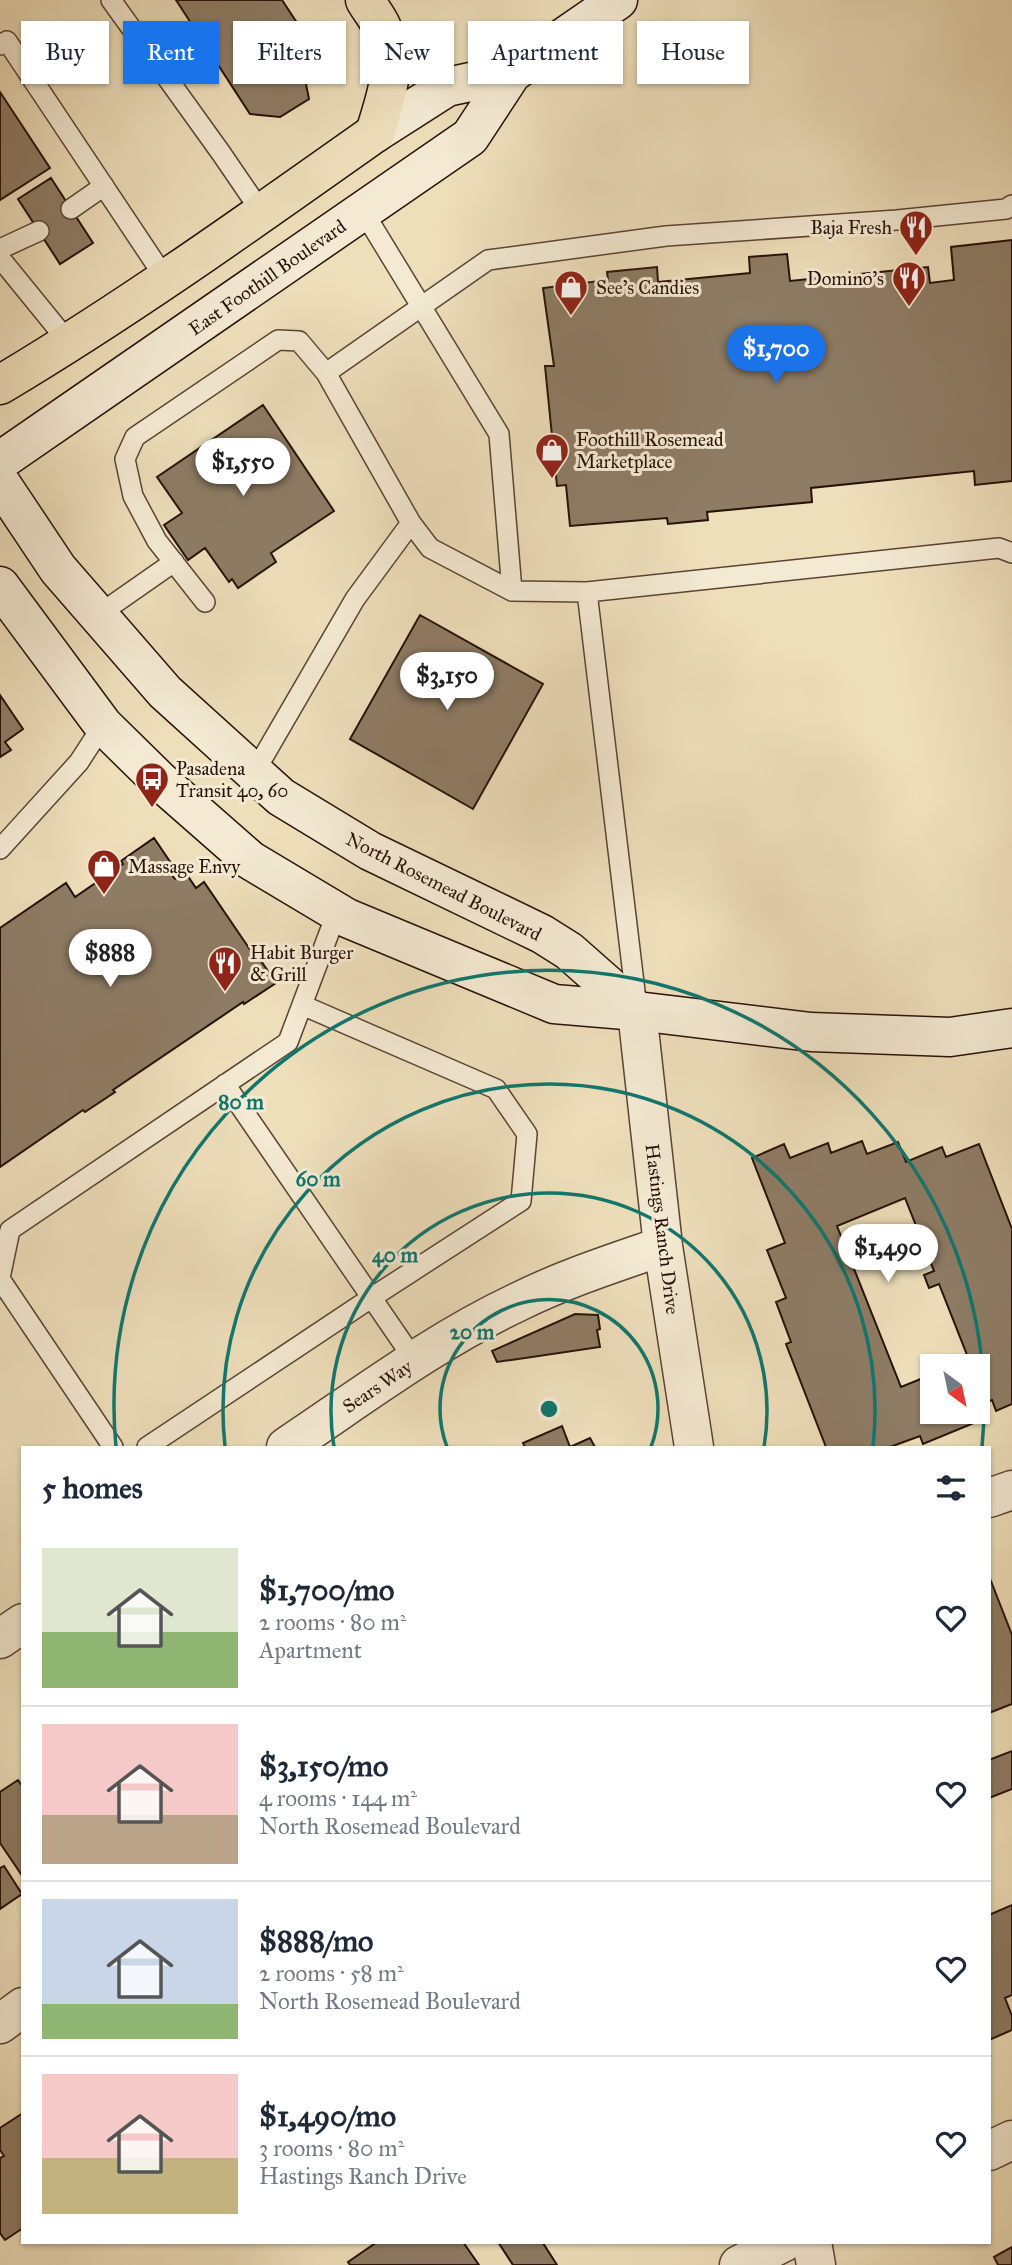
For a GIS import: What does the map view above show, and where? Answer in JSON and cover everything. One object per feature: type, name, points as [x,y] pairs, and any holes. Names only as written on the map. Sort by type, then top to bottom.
[{"type":"main road","points":[[365,0],[383,28],[390,51],[391,80],[375,133]]},
{"type":"main road","name":"East Foothill Boulevard","points":[[588,21],[618,0]]},
{"type":"main road","name":"East Foothill Boulevard","points":[[0,385],[70,344],[375,133],[447,87],[468,82]]},
{"type":"main road","name":"East Foothill Boulevard","points":[[0,461],[470,137],[505,84]]},
{"type":"main road","name":"North Rosemead Boulevard","points":[[0,482],[58,569],[166,692],[281,797],[370,851],[542,934],[560,945],[637,1011]]},
{"type":"main road","points":[[0,586],[103,725],[160,781],[250,860],[337,912],[554,1004],[825,1032],[950,1037],[1012,1028]]},
{"type":"main road","name":"Hastings Ranch Drive","points":[[637,1011],[663,1246],[694,1446]]},
{"type":"main road","name":"Sears Way","points":[[288,1446],[445,1341],[518,1302],[590,1271],[663,1246]]},
{"type":"main road","points":[[991,1497],[1012,1490]]},
{"type":"main road","points":[[0,1639],[21,1624]]},
{"type":"main road","points":[[0,2024],[21,2008]]},
{"type":"main road","points":[[991,2150],[1012,2140]]},
{"type":"main road","points":[[739,2265],[780,2244]]},
{"type":"main road","points":[[812,2244],[816,2265]]},
{"type":"lane","points":[[111,0],[262,213]]},
{"type":"lane","points":[[0,45],[7,41],[165,278]]},
{"type":"lane","points":[[71,209],[104,186]]},
{"type":"lane","points":[[326,373],[488,260],[666,236],[897,220],[1006,209],[1012,205]]},
{"type":"lane","points":[[363,211],[499,434],[512,591]]},
{"type":"lane","points":[[0,249],[39,231]]},
{"type":"lane","points":[[0,258],[70,344]]},
{"type":"lane","points":[[205,603],[157,541],[133,496],[125,459],[135,437],[278,340],[299,341],[326,373],[411,523],[430,548],[512,591],[587,592],[999,548],[1012,553]]},
{"type":"lane","points":[[254,773],[355,598],[411,523]]},
{"type":"lane","points":[[99,615],[174,562]]},
{"type":"lane","points":[[587,592],[637,1011]]},
{"type":"lane","points":[[0,849],[79,762],[103,725]]},
{"type":"lane","points":[[113,1446],[0,1279],[10,1230],[288,1042],[337,912]]},
{"type":"lane","points":[[149,1446],[521,1201],[527,1134],[496,1088],[302,1005]]},
{"type":"lane","points":[[225,1084],[415,1362]]},
{"type":"building","points":[[176,0],[282,0],[296,21],[233,21],[233,84],[306,84],[309,99],[280,117],[250,114],[219,66],[219,21],[190,21]]},
{"type":"building","points":[[0,92],[50,168],[0,200]]},
{"type":"building","points":[[51,178],[93,243],[60,264],[18,199]]},
{"type":"building","points":[[1012,240],[1012,481],[975,485],[974,471],[811,488],[812,502],[707,512],[708,520],[668,524],[667,518],[570,526],[566,485],[557,486],[545,366],[554,366],[543,288],[608,280],[607,272],[657,267],[658,282],[750,273],[749,257],[787,254],[790,281],[928,267],[930,283],[954,280],[951,247]]},
{"type":"building","points":[[263,405],[334,511],[271,553],[276,562],[238,588],[232,579],[229,582],[205,548],[188,560],[164,525],[182,513],[157,477]]},
{"type":"building","points":[[420,615],[543,684],[473,809],[350,739]]},
{"type":"building","points":[[0,695],[23,729],[5,742],[11,750],[0,757]]},
{"type":"building","points":[[154,838],[177,872],[172,875],[175,879],[185,872],[196,888],[204,882],[276,983],[244,1004],[243,1002],[113,1090],[115,1092],[85,1112],[83,1110],[0,1167],[0,928],[66,883],[75,897],[123,864],[121,861]]},
{"type":"building","points":[[862,1141],[867,1154],[898,1142],[906,1162],[942,1147],[946,1157],[979,1144],[1012,1229],[1012,1404],[996,1411],[992,1400],[990,1401],[990,1354],[967,1354],[939,1284],[929,1288],[924,1275],[934,1271],[905,1198],[837,1226],[901,1387],[920,1379],[920,1424],[972,1424],[923,1444],[920,1436],[893,1446],[826,1446],[786,1344],[791,1342],[776,1302],[786,1298],[767,1250],[785,1243],[752,1158],[784,1144],[790,1158],[828,1143],[831,1153]]},
{"type":"building","points":[[575,1314],[598,1315],[600,1347],[497,1362],[492,1351]]},
{"type":"building","points":[[562,1426],[570,1446],[524,1446],[523,1443]]},
{"type":"building","points":[[590,1438],[594,1446],[572,1446]]},
{"type":"building","points":[[991,1581],[1012,1635],[1012,1704],[991,1712]]},
{"type":"building","points":[[1012,1751],[1012,1789],[991,1797],[991,1759]]},
{"type":"building","points":[[18,1780],[21,1784],[21,1874],[0,1843],[0,1792]]},
{"type":"building","points":[[4,1866],[21,1895],[0,1909],[0,1868]]},
{"type":"building","points":[[1012,1905],[1012,1995],[1005,1998],[1012,2016],[1012,2030],[991,2039],[991,1914]]},
{"type":"building","points":[[21,2114],[21,2229],[5,2240],[0,2233],[0,2158],[4,2156],[0,2150],[0,2128]]},
{"type":"building","points":[[374,2244],[464,2244],[479,2265],[350,2265],[348,2262]]},
{"type":"building","points":[[499,2244],[544,2244],[557,2265],[513,2265]]},
{"type":"building","points":[[1012,2247],[1012,2265],[998,2265],[994,2257]]},
{"type":"place","name":"Baja Fresh","points":[[916,257]]},
{"type":"place","name":"Domino's","points":[[909,308]]},
{"type":"place","name":"See's Candies","points":[[571,317]]},
{"type":"place","name":"Foothill Rosemead Marketplace","points":[[552,480]]},
{"type":"place","name":"Pasadena Transit 40, 60","points":[[152,809]]},
{"type":"place","name":"Massage Envy","points":[[104,896]]},
{"type":"place","name":"Habit Burger & Grill","points":[[225,993]]}]
